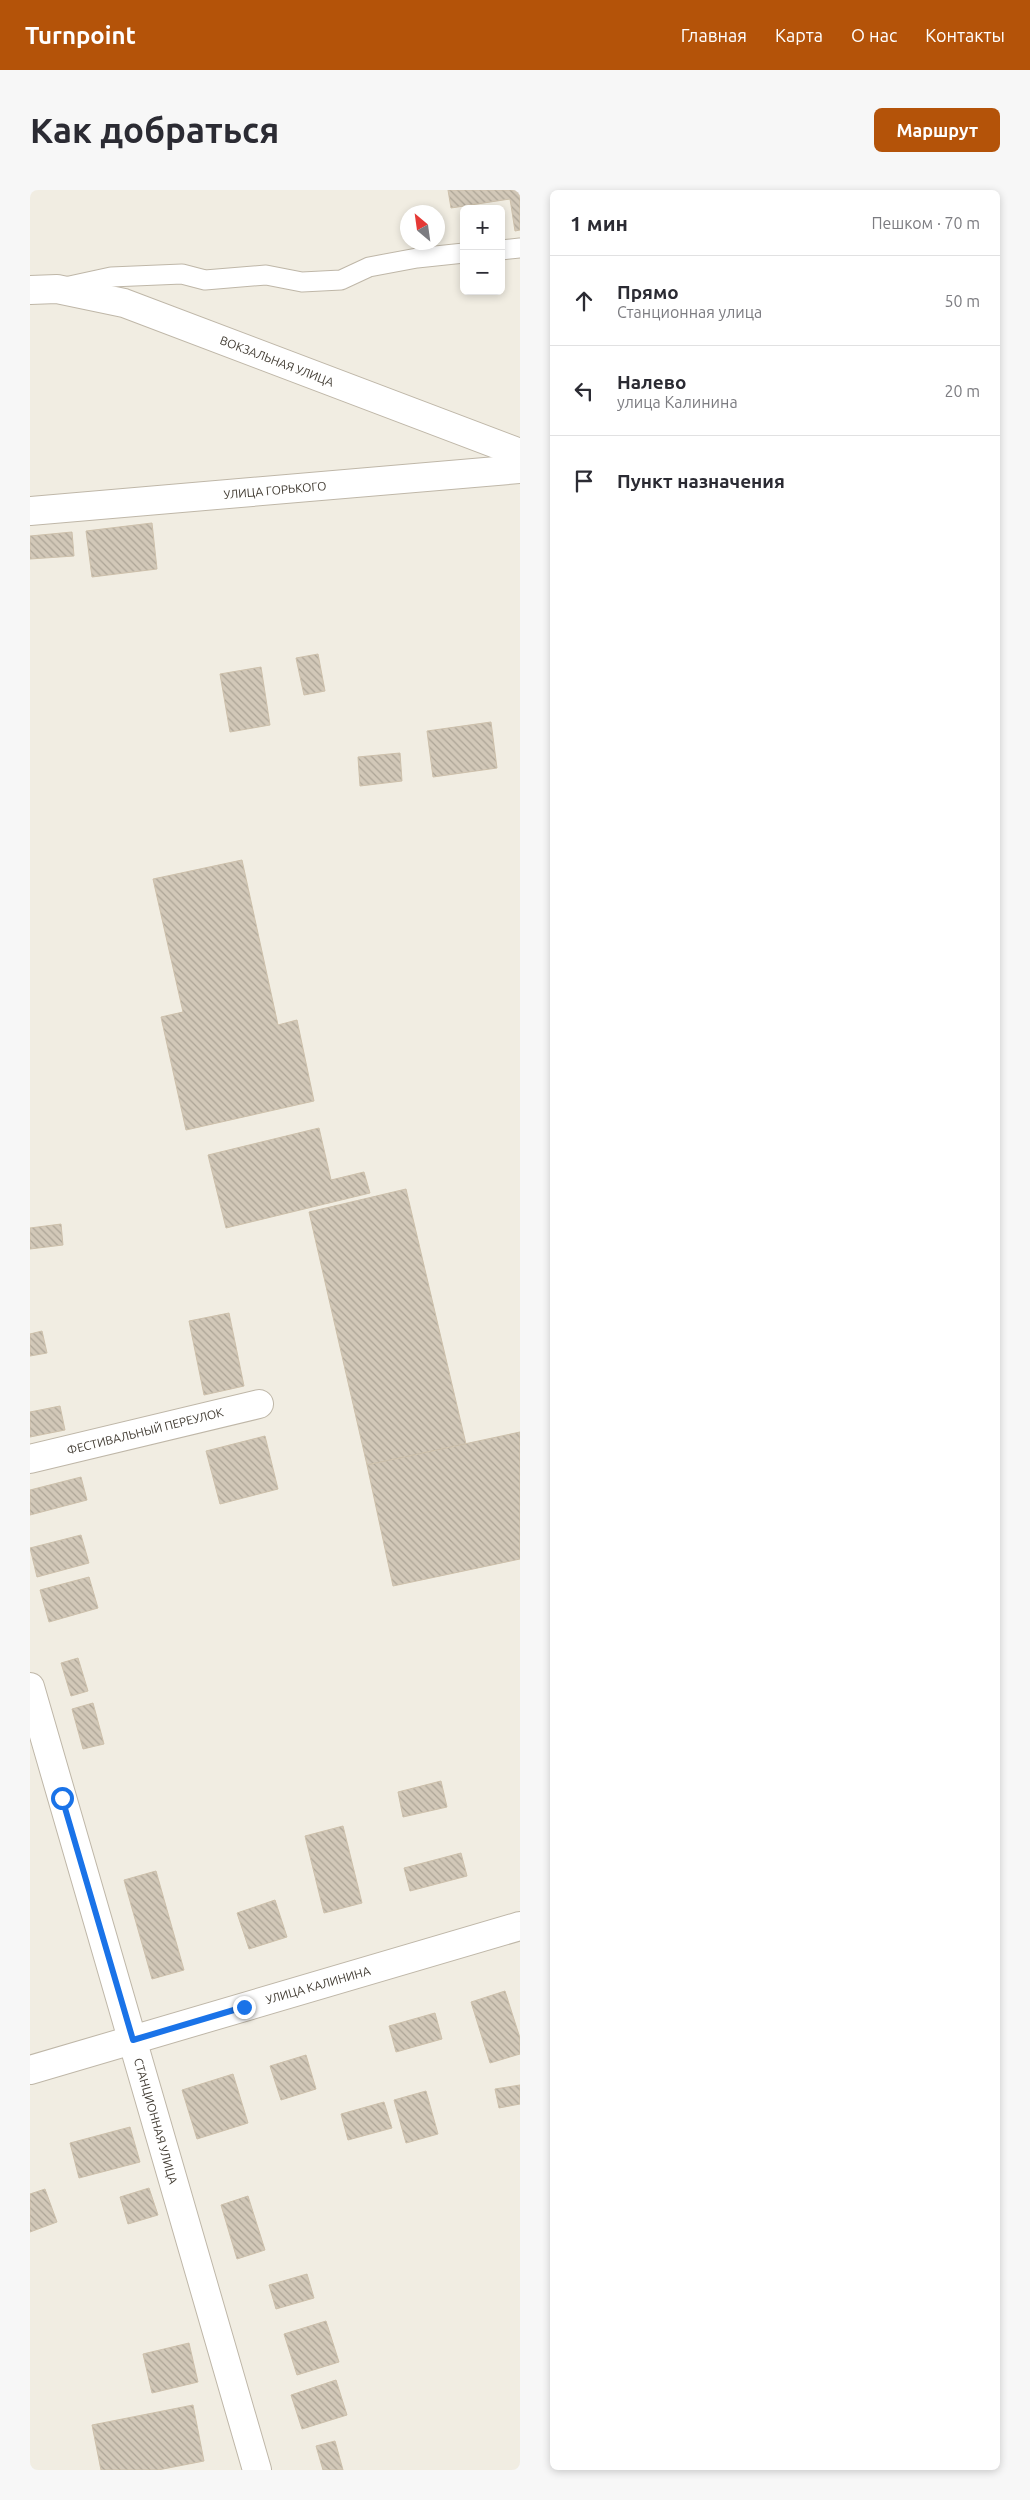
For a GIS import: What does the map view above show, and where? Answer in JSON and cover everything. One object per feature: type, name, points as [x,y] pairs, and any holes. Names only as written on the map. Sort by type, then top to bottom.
[{"type":"street","name":"ВОКЗАЛЬНАЯ УЛИЦА","points":[[43,290],[124,303],[520,452]]},
{"type":"street","name":"УЛИЦА ГОРЬКОГО","points":[[30,511],[520,469]]},
{"type":"street","name":"ФЕСТИВАЛЬНЫЙ ПЕРЕУЛОК","points":[[30,1459],[259,1404]]},
{"type":"street","name":"СТАНЦИОННАЯ УЛИЦА","points":[[30,1686],[257,2470]]},
{"type":"street","name":"УЛИЦА КАЛИНИНА","points":[[30,2070],[520,1926]]},
{"type":"lane","points":[[505,250],[520,248]]},
{"type":"lane","points":[[43,290],[111,277],[182,274],[205,280],[266,275],[302,282],[341,280],[369,267],[418,258],[460,254]]},
{"type":"building","points":[[448,190],[520,190],[520,230],[515,231],[510,199],[460,205],[460,207],[451,208]]},
{"type":"building","points":[[152,523],[157,569],[92,577],[86,531]]},
{"type":"building","points":[[72,532],[74,556],[30,559],[30,536]]},
{"type":"building","points":[[318,654],[325,691],[304,695],[296,658]]},
{"type":"building","points":[[261,667],[270,725],[230,732],[220,674]]},
{"type":"building","points":[[491,722],[497,768],[433,777],[427,731]]},
{"type":"building","points":[[400,753],[402,781],[360,786],[358,757]]},
{"type":"building","points":[[242,860],[278,1025],[297,1020],[314,1101],[186,1130],[161,1017],[183,1012],[153,879]]},
{"type":"building","points":[[319,1128],[331,1180],[364,1172],[370,1193],[226,1228],[208,1155]]},
{"type":"building","points":[[406,1189],[466,1444],[367,1465],[309,1212]]},
{"type":"building","points":[[61,1224],[63,1245],[30,1249],[30,1228]]},
{"type":"building","points":[[229,1313],[244,1386],[204,1395],[189,1321]]},
{"type":"building","points":[[42,1331],[47,1353],[30,1356],[30,1334]]},
{"type":"building","points":[[60,1406],[65,1430],[30,1437],[30,1412]]},
{"type":"building","points":[[520,1432],[520,1559],[393,1586],[367,1465]]},
{"type":"building","points":[[265,1436],[278,1489],[220,1504],[206,1451]]},
{"type":"building","points":[[81,1477],[87,1500],[30,1515],[30,1490]]},
{"type":"building","points":[[81,1535],[89,1563],[37,1577],[30,1548]]},
{"type":"building","points":[[89,1577],[98,1608],[49,1622],[40,1590]]},
{"type":"building","points":[[78,1658],[88,1691],[71,1696],[61,1663]]},
{"type":"building","points":[[93,1703],[104,1744],[83,1749],[72,1709]]},
{"type":"building","points":[[441,1781],[447,1807],[403,1817],[398,1792]]},
{"type":"building","points":[[343,1826],[362,1903],[324,1913],[305,1836]]},
{"type":"building","points":[[461,1853],[467,1876],[410,1891],[404,1868]]},
{"type":"building","points":[[156,1871],[184,1970],[152,1979],[124,1880]]},
{"type":"building","points":[[275,1900],[287,1937],[249,1949],[237,1913]]},
{"type":"building","points":[[505,1991],[520,2038],[520,2054],[490,2063],[471,2002]]},
{"type":"building","points":[[435,2013],[442,2039],[396,2052],[389,2026]]},
{"type":"building","points":[[306,2055],[316,2089],[281,2100],[270,2066]]},
{"type":"building","points":[[233,2074],[248,2123],[197,2139],[182,2090]]},
{"type":"building","points":[[520,2085],[520,2104],[499,2108],[495,2089]]},
{"type":"building","points":[[426,2091],[438,2134],[406,2143],[394,2100]]},
{"type":"building","points":[[384,2102],[392,2128],[348,2140],[341,2114]]},
{"type":"building","points":[[130,2127],[140,2162],[79,2178],[70,2143]]},
{"type":"building","points":[[149,2188],[158,2215],[128,2224],[120,2197]]},
{"type":"building","points":[[45,2189],[57,2222],[30,2232],[30,2194]]},
{"type":"building","points":[[248,2196],[265,2250],[237,2259],[221,2205]]},
{"type":"building","points":[[307,2274],[314,2298],[276,2309],[269,2285]]},
{"type":"building","points":[[326,2321],[339,2362],[297,2375],[284,2334]]},
{"type":"building","points":[[189,2343],[198,2382],[152,2393],[143,2354]]},
{"type":"building","points":[[336,2380],[347,2415],[302,2429],[291,2395]]},
{"type":"building","points":[[193,2405],[204,2461],[158,2470],[101,2470],[92,2425]]},
{"type":"building","points":[[335,2441],[343,2470],[323,2470],[316,2446]]},
{"type":"route","points":[[62,1798],[133,2040],[244,2007]]}]
